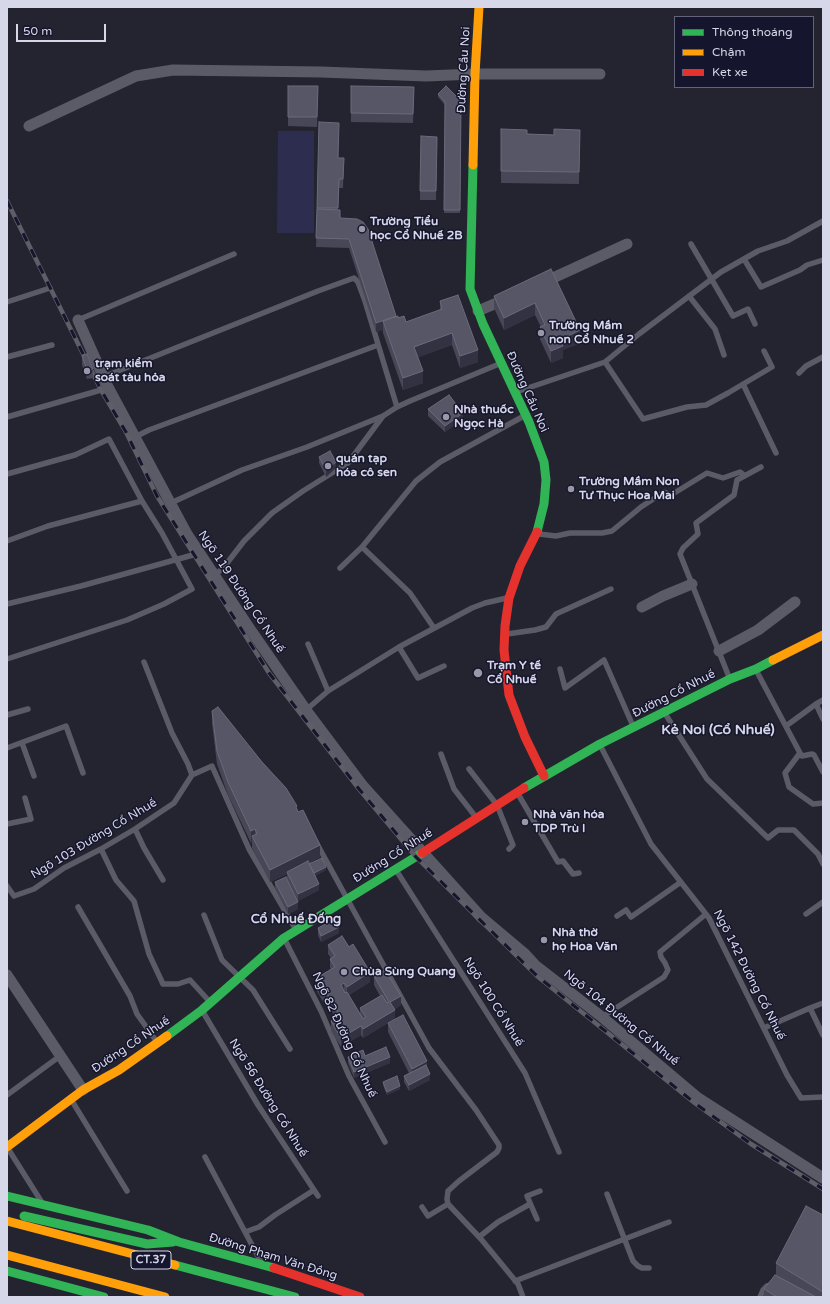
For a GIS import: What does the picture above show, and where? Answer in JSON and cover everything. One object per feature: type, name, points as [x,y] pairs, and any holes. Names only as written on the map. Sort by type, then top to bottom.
[{"type":"main road","name":"Đường Cầu Noi","points":[[479,7],[475,74],[470,288],[478,311],[526,415],[544,462],[546,480],[544,504],[536,533],[520,566],[509,598],[504,650],[509,695],[525,737],[544,776]]},
{"type":"main road","name":"Đường Cổ Nhuế","points":[[7,1147],[83,1090],[119,1070],[202,1010],[284,938],[296,930],[396,870],[517,792],[600,744],[730,679],[756,669],[823,635]]},
{"type":"main road","name":"Đường Phạm Văn Đồng","points":[[7,1196],[148,1230],[179,1242],[262,1264],[360,1297]]},
{"type":"main road","name":"Đường Phạm Văn Đồng","points":[[7,1212],[146,1244],[179,1242]]},
{"type":"main road","name":"CT.37","points":[[7,1221],[295,1297]]},
{"type":"main road","points":[[7,1255],[165,1297]]},
{"type":"main road","points":[[7,1271],[63,1289],[104,1297]]},
{"type":"street","points":[[29,126],[136,76],[173,70],[321,72],[426,76],[475,74],[600,74]]},
{"type":"street","points":[[532,287],[627,244]]},
{"type":"street","points":[[478,311],[519,293]]},
{"type":"street","name":"Ngõ 119 Đường Cổ Nhuế","points":[[78,320],[103,377],[180,527],[200,552],[250,629],[306,710],[363,786],[423,852]]},
{"type":"street","points":[[642,607],[663,596],[692,584]]},
{"type":"street","points":[[719,650],[758,630],[795,602]]},
{"type":"street","name":"Ngõ 104 Đường Cổ Nhuế","points":[[423,852],[481,916],[525,954],[535,965],[602,1017],[698,1098],[823,1178]]},
{"type":"street","points":[[7,975],[83,1090]]},
{"type":"lane","points":[[515,392],[606,362],[638,334],[721,272],[758,251],[787,241],[823,221]]},
{"type":"lane","points":[[691,244],[733,316],[748,309],[755,324]]},
{"type":"lane","points":[[78,320],[234,254]]},
{"type":"lane","points":[[744,259],[761,287],[800,270],[807,265],[823,260]]},
{"type":"lane","points":[[103,377],[354,278],[361,288],[397,407]]},
{"type":"lane","points":[[7,302],[50,288]]},
{"type":"lane","points":[[689,296],[715,329],[724,355]]},
{"type":"lane","points":[[7,357],[52,345]]},
{"type":"lane","points":[[135,437],[149,430],[378,345]]},
{"type":"lane","points":[[606,362],[643,419],[687,407],[706,405],[772,367],[764,352]]},
{"type":"lane","points":[[799,373],[806,366],[823,357]]},
{"type":"lane","points":[[164,498],[307,447],[383,416],[397,407],[501,363]]},
{"type":"lane","points":[[743,384],[776,453]]},
{"type":"lane","points":[[7,417],[101,390]]},
{"type":"lane","points":[[340,568],[362,548],[416,481],[440,462],[526,415]]},
{"type":"lane","points":[[215,575],[224,567],[244,541],[272,513],[303,491],[348,463],[383,416]]},
{"type":"lane","points":[[7,474],[75,455],[109,440],[192,589],[164,604],[127,620],[7,659]]},
{"type":"lane","points":[[730,679],[680,554],[683,548],[698,534],[696,523],[734,495],[737,480],[761,467]]},
{"type":"lane","points":[[536,533],[556,536],[570,533],[602,534],[612,531],[641,506],[664,492],[671,495],[707,473],[723,478],[740,472],[744,475]]},
{"type":"lane","points":[[7,540],[48,526],[142,501]]},
{"type":"lane","points":[[362,548],[410,593],[434,628]]},
{"type":"lane","points":[[7,604],[81,586],[200,552]]},
{"type":"lane","points":[[505,634],[546,627],[556,614],[611,589]]},
{"type":"lane","points":[[306,710],[328,691],[399,647],[485,602],[509,598]]},
{"type":"lane","points":[[308,644],[328,691]]},
{"type":"lane","points":[[399,647],[418,678],[444,666]]},
{"type":"lane","points":[[560,670],[565,688],[604,660],[634,728]]},
{"type":"lane","points":[[144,662],[172,733],[192,775],[212,766],[249,849],[296,930]]},
{"type":"lane","points":[[756,669],[800,753],[802,756],[814,755],[823,772]]},
{"type":"lane","points":[[786,726],[823,700]]},
{"type":"lane","points":[[816,704],[823,719]]},
{"type":"lane","points":[[7,716],[28,709]]},
{"type":"lane","points":[[664,712],[707,779],[768,838],[778,830],[794,830],[818,854],[823,864]]},
{"type":"lane","points":[[7,748],[66,726],[83,773]]},
{"type":"lane","points":[[22,743],[34,776]]},
{"type":"lane","name":"Ngõ 142 Đường Cổ Nhuế","points":[[600,744],[651,844],[709,918],[787,1075],[801,1098],[823,1097]]},
{"type":"lane","points":[[800,753],[785,773],[789,787],[813,804],[823,803]]},
{"type":"lane","points":[[441,754],[454,789],[477,818]]},
{"type":"lane","points":[[469,769],[497,805],[513,845],[509,849]]},
{"type":"lane","name":"Ngõ 103 Đường Cổ Nhuế","points":[[7,886],[14,896],[34,889],[64,868],[101,850],[174,803],[192,775]]},
{"type":"lane","points":[[517,792],[558,862],[563,861],[573,874],[579,873]]},
{"type":"lane","points":[[7,824],[31,819],[25,798]]},
{"type":"lane","points":[[135,829],[144,848],[163,880]]},
{"type":"lane","points":[[313,837],[429,1048],[476,1110],[496,1141],[499,1150],[448,1191],[447,1199],[448,1204],[479,1237],[516,1281],[523,1297]]},
{"type":"lane","points":[[101,850],[116,880],[134,901],[149,954],[163,984],[178,984],[190,980],[210,1003]]},
{"type":"lane","name":"Ngõ 100 Cổ Nhuế","points":[[396,870],[525,1073],[559,1152]]},
{"type":"lane","points":[[617,916],[626,910],[631,917],[681,882]]},
{"type":"lane","points":[[806,914],[823,902]]},
{"type":"lane","points":[[78,907],[130,996],[137,1014],[158,1043]]},
{"type":"lane","points":[[204,914],[222,960],[253,990],[290,1049]]},
{"type":"lane","points":[[602,1017],[664,977],[668,970],[660,952],[706,914]]},
{"type":"lane","name":"Ngõ 82 Đường Cổ Nhuế","points":[[284,938],[321,1011],[348,1076],[385,1142]]},
{"type":"lane","points":[[764,1028],[823,1003]]},
{"type":"lane","points":[[810,1008],[823,1035]]},
{"type":"lane","name":"Ngõ 56 Đường Cổ Nhuế","points":[[202,1010],[258,1105],[318,1196]]},
{"type":"lane","points":[[7,1095],[60,1056]]},
{"type":"lane","points":[[71,1099],[127,1191]]},
{"type":"lane","points":[[7,1147],[44,1205]]},
{"type":"lane","points":[[205,1157],[262,1264]]},
{"type":"lane","points":[[245,1232],[259,1227],[314,1190]]},
{"type":"lane","points":[[536,1219],[527,1196],[540,1191]]},
{"type":"lane","points":[[607,1194],[634,1263],[642,1268],[649,1268]]},
{"type":"lane","points":[[422,1207],[428,1216],[448,1204]]},
{"type":"lane","points":[[479,1237],[498,1222],[530,1204]]},
{"type":"lane","points":[[516,1281],[669,1222]]},
{"type":"lane","points":[[760,1297],[763,1290],[767,1286],[777,1285]]},
{"type":"shaded area","points":[[278,131],[314,131],[314,233],[277,233]]},
{"type":"building","points":[[288,86],[318,86],[317,117],[288,117]]},
{"type":"building","points":[[351,86],[414,87],[413,114],[351,113]]},
{"type":"building","points":[[446,86],[461,101],[460,210],[444,210],[445,102],[438,94]]},
{"type":"building","points":[[319,122],[339,123],[338,158],[344,158],[343,179],[339,179],[338,208],[317,208]]},
{"type":"building","points":[[501,129],[527,130],[527,134],[554,135],[554,129],[580,130],[579,172],[501,171]]},
{"type":"building","points":[[421,136],[437,137],[436,191],[420,191]]},
{"type":"building","points":[[317,209],[340,210],[340,218],[357,219],[363,222],[368,229],[396,316],[376,323],[349,239],[316,238]]},
{"type":"building","points":[[551,269],[580,330],[562,339],[563,341],[561,342],[563,346],[551,351],[540,327],[545,325],[535,303],[504,318],[494,296]]},
{"type":"building","points":[[458,295],[478,350],[460,356],[452,333],[414,347],[423,371],[403,378],[383,321],[398,316],[398,318],[404,316],[406,322],[442,309],[440,301]]},
{"type":"building","points":[[87,354],[93,369],[87,370],[82,356]]},
{"type":"building","name":"Nhà thuốc Ngọc Hà","points":[[449,395],[463,413],[445,426],[428,409]]},
{"type":"building","points":[[330,451],[336,462],[326,470],[319,457]]},
{"type":"building","points":[[218,707],[262,762],[286,788],[297,806],[298,812],[303,810],[320,845],[270,870],[252,836],[257,834],[255,829],[251,831],[228,782],[217,751],[212,711]]},
{"type":"building","points":[[322,858],[326,867],[314,873],[309,864]]},
{"type":"building","points":[[308,861],[319,884],[298,894],[287,872]]},
{"type":"building","points":[[286,877],[298,902],[288,907],[275,882]]},
{"type":"building","points":[[335,919],[339,927],[321,936],[318,928]]},
{"type":"building","points":[[342,936],[349,947],[353,944],[370,972],[347,987],[344,983],[341,985],[345,993],[347,992],[363,1019],[366,1017],[360,1008],[382,995],[387,1003],[389,1002],[374,976],[385,970],[401,996],[390,1002],[395,1010],[363,1029],[361,1026],[341,1038],[331,1021],[340,1016],[327,994],[325,996],[315,979],[335,967],[330,959],[335,956],[328,945]]},
{"type":"building","points":[[403,1015],[427,1061],[412,1069],[388,1023]]},
{"type":"building","points":[[386,1047],[390,1057],[354,1072],[348,1057],[363,1050],[365,1056]]},
{"type":"building","points":[[426,1065],[430,1074],[409,1085],[404,1076]]},
{"type":"building","points":[[397,1076],[400,1086],[387,1092],[383,1082]]},
{"type":"building","points":[[806,1206],[823,1215],[823,1292],[776,1263]]},
{"type":"building","points":[[775,1275],[816,1297],[777,1297],[764,1289]]},
{"type":"railway","points":[[7,201],[101,390],[126,432],[157,496],[269,673],[359,789],[416,857],[537,976],[696,1104],[751,1144],[823,1189]]},
{"type":"traffic: fast","points":[[473,165],[470,289],[483,324],[529,422],[544,462],[546,480],[544,504],[537,532]]},
{"type":"traffic: fast","points":[[524,788],[600,744],[730,679],[756,669],[773,660]]},
{"type":"traffic: fast","points":[[167,1036],[202,1010],[284,938],[422,853]]},
{"type":"traffic: fast","points":[[7,1196],[148,1230],[179,1242],[274,1268]]},
{"type":"traffic: fast","points":[[24,1216],[147,1244],[173,1242]]},
{"type":"traffic: fast","points":[[175,1265],[295,1297]]},
{"type":"traffic: fast","points":[[7,1271],[104,1297]]},
{"type":"traffic: slow","points":[[473,165],[475,74],[479,7]]},
{"type":"traffic: slow","points":[[773,660],[823,635]]},
{"type":"traffic: slow","points":[[7,1147],[83,1090],[119,1070],[167,1036]]},
{"type":"traffic: slow","points":[[7,1221],[175,1265]]},
{"type":"traffic: slow","points":[[7,1255],[165,1297]]},
{"type":"traffic: jam","points":[[537,532],[520,566],[509,598],[505,626],[504,650],[509,695],[525,737],[544,776]]},
{"type":"traffic: jam","points":[[422,853],[524,788]]},
{"type":"traffic: jam","points":[[274,1268],[360,1297]]},
{"type":"place","name":"Trường Tiểu học Cổ Nhuế 2B","points":[[362,229]]},
{"type":"place","name":"Trường Mầm non Cổ Nhuế 2","points":[[541,333]]},
{"type":"place","name":"trạm kiểm soát tàu hỏa","points":[[87,371]]},
{"type":"place","name":"Nhà thuốc Ngọc Hà","points":[[446,417]]},
{"type":"place","name":"quán tạp hóa cô sen","points":[[328,466]]},
{"type":"place","name":"Trường Mầm Non Tư Thục Hoa Mai","points":[[571,489]]},
{"type":"place","name":"Trạm Y tế Cổ Nhuế","points":[[478,673]]},
{"type":"place","name":"Nhà văn hóa TDP Trù I","points":[[525,822]]},
{"type":"place","name":"Nhà thờ họ Hoa Văn","points":[[544,940]]},
{"type":"place","name":"Chùa Sùng Quang","points":[[344,972]]},
{"type":"district","name":"Kẻ Noi (Cổ Nhuế)","points":[[718,730]]},
{"type":"district","name":"Cổ Nhuế Đống","points":[[296,920]]}]
